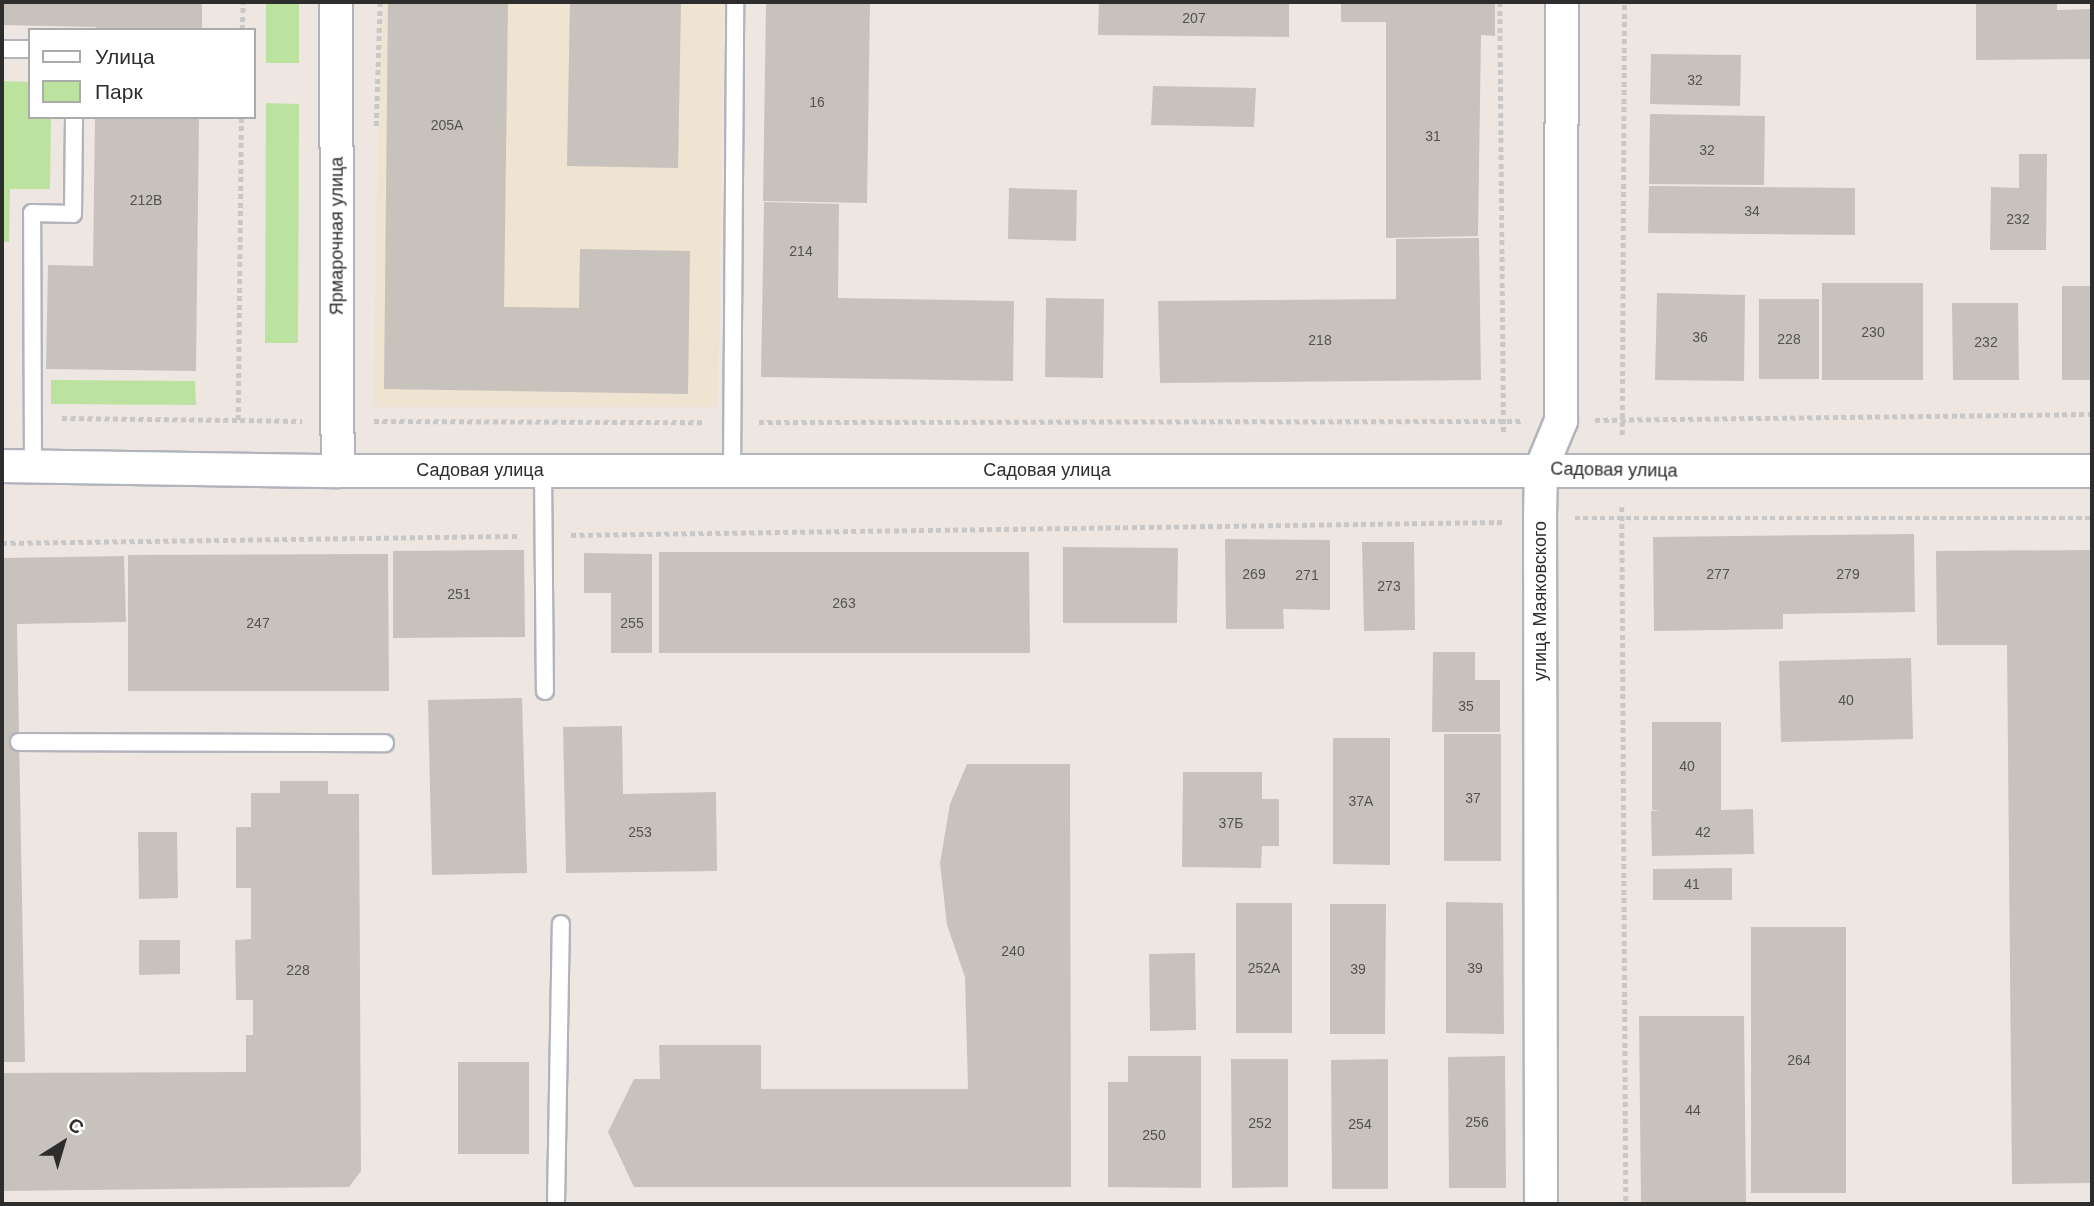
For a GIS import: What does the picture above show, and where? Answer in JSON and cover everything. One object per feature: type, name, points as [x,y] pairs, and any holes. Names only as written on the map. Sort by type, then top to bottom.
[{"type":"street","name":"Ярмарочная улица","points":[[336,2],[338,471]]},
{"type":"street","name":"улица Маяковского","points":[[1541,1204],[1540,517],[1541,469],[1561,421],[1562,2]]},
{"type":"street","name":"Садовая улица","points":[[2,466],[338,471],[2092,471]]},
{"type":"lane","points":[[732,469],[736,2]]},
{"type":"lane","points":[[2,49],[28,49]]},
{"type":"lane","points":[[33,466],[32,213],[73,214],[74,119]]},
{"type":"lane","points":[[543,470],[545,691]]},
{"type":"lane","points":[[19,742],[384,743]]},
{"type":"lane","points":[[556,1204],[561,924]]},
{"type":"path","points":[[242,28],[243,2]]},
{"type":"path","points":[[1624,2],[1622,519],[1626,1204]]},
{"type":"path","points":[[238,420],[241,119]]},
{"type":"path","points":[[33,417],[338,421],[1561,421],[1623,418],[2092,414]]},
{"type":"path","points":[[2,543],[1507,522],[1540,517],[2092,518]]},
{"type":"shaded area","points":[[381,2],[724,2],[718,407],[373,407]]},
{"type":"green space","points":[[266,2],[299,2],[299,63],[266,63]]},
{"type":"green space","points":[[2,81],[28,82],[28,119],[51,119],[50,189],[10,189],[9,242],[2,242]]},
{"type":"green space","points":[[266,103],[299,104],[298,343],[265,343]]},
{"type":"green space","points":[[51,380],[195,381],[196,405],[51,404]]},
{"type":"building","points":[[2,2],[202,2],[202,28],[2,25]]},
{"type":"building","points":[[388,2],[508,2],[504,307],[579,308],[580,249],[690,251],[688,394],[384,389]]},
{"type":"building","points":[[570,2],[681,2],[678,168],[567,166]]},
{"type":"building","points":[[766,2],[870,2],[867,203],[763,201]]},
{"type":"building","points":[[1099,2],[1289,2],[1289,37],[1098,35]]},
{"type":"building","points":[[1341,2],[1495,2],[1495,36],[1481,35],[1478,236],[1386,238],[1386,22],[1341,22]]},
{"type":"building","points":[[1976,2],[2057,2],[2057,10],[2092,9],[2092,59],[1976,60]]},
{"type":"building","points":[[1651,54],[1741,55],[1740,106],[1650,104]]},
{"type":"building","points":[[1153,86],[1256,88],[1254,127],[1151,125]]},
{"type":"building","points":[[1650,114],[1765,116],[1764,185],[1649,184]]},
{"type":"building","points":[[95,119],[199,119],[196,371],[46,369],[48,265],[93,266]]},
{"type":"building","points":[[2019,154],[2047,154],[2046,250],[1990,250],[1991,187],[2019,188]]},
{"type":"building","points":[[1649,186],[1855,188],[1855,235],[1648,233]]},
{"type":"building","points":[[1009,188],[1077,190],[1076,241],[1008,239]]},
{"type":"building","points":[[764,202],[839,204],[838,298],[1014,301],[1013,381],[761,377]]},
{"type":"building","points":[[1479,238],[1481,380],[1160,383],[1158,301],[1396,299],[1396,239]]},
{"type":"building","points":[[1822,283],[1923,283],[1923,380],[1822,380]]},
{"type":"building","points":[[2062,286],[2092,286],[2092,380],[2062,380]]},
{"type":"building","points":[[1657,293],[1745,295],[1744,381],[1655,380]]},
{"type":"building","points":[[1046,298],[1104,299],[1103,378],[1045,377]]},
{"type":"building","points":[[1759,299],[1819,299],[1819,379],[1759,379]]},
{"type":"building","points":[[1952,303],[2018,303],[2019,380],[1953,380]]},
{"type":"building","points":[[1914,534],[1915,612],[1783,614],[1783,629],[1654,631],[1653,537]]},
{"type":"building","points":[[1225,539],[1330,540],[1330,610],[1283,609],[1284,629],[1226,629]]},
{"type":"building","points":[[1362,542],[1414,542],[1415,630],[1364,631]]},
{"type":"building","points":[[1063,547],[1178,548],[1177,623],[1063,623]]},
{"type":"building","points":[[524,550],[525,637],[393,638],[393,551]]},
{"type":"building","points":[[2092,550],[2092,1183],[2012,1184],[2007,645],[1937,645],[1936,551]]},
{"type":"building","points":[[659,552],[1029,552],[1030,653],[659,653]]},
{"type":"building","points":[[584,553],[652,554],[652,653],[611,653],[611,593],[584,593]]},
{"type":"building","points":[[388,554],[389,691],[128,691],[128,555]]},
{"type":"building","points":[[124,556],[126,622],[17,624],[25,1062],[2,1062],[2,558]]},
{"type":"building","points":[[1433,652],[1475,652],[1475,680],[1500,680],[1500,732],[1432,732]]},
{"type":"building","points":[[1911,658],[1913,739],[1781,742],[1779,661]]},
{"type":"building","points":[[522,698],[527,873],[432,875],[428,700]]},
{"type":"building","points":[[1652,722],[1721,722],[1721,810],[1753,809],[1754,854],[1652,856],[1651,811],[1661,811],[1652,810]]},
{"type":"building","points":[[622,726],[623,794],[716,792],[717,871],[566,873],[563,727]]},
{"type":"building","points":[[1444,734],[1501,734],[1501,861],[1444,861]]},
{"type":"building","points":[[1333,738],[1390,738],[1390,865],[1333,864]]},
{"type":"building","points":[[967,764],[1070,764],[1071,1187],[634,1187],[608,1132],[634,1079],[660,1079],[659,1045],[761,1045],[761,1089],[968,1089],[965,977],[947,925],[940,863],[950,804]]},
{"type":"building","points":[[1183,772],[1262,772],[1262,799],[1279,799],[1279,846],[1262,846],[1261,868],[1182,867]]},
{"type":"building","points":[[280,781],[328,781],[328,794],[359,794],[361,1171],[349,1187],[2,1191],[2,1073],[246,1072],[246,1035],[253,1035],[253,1000],[236,1000],[235,940],[251,939],[251,888],[236,888],[236,827],[251,827],[251,793],[280,793]]},
{"type":"building","points":[[138,832],[177,832],[178,898],[139,899]]},
{"type":"building","points":[[1732,868],[1732,900],[1653,900],[1653,869]]},
{"type":"building","points":[[1446,902],[1503,903],[1504,1034],[1446,1033]]},
{"type":"building","points":[[1236,903],[1292,903],[1292,1033],[1236,1033]]},
{"type":"building","points":[[1330,904],[1386,904],[1385,1034],[1330,1034]]},
{"type":"building","points":[[1751,927],[1846,927],[1846,1193],[1751,1193]]},
{"type":"building","points":[[139,940],[180,940],[180,974],[139,975]]},
{"type":"building","points":[[1195,953],[1196,1030],[1150,1031],[1149,954]]},
{"type":"building","points":[[1639,1016],[1744,1016],[1746,1204],[1641,1204]]},
{"type":"building","points":[[1128,1056],[1201,1056],[1201,1188],[1108,1187],[1108,1082],[1128,1082]]},
{"type":"building","points":[[1505,1056],[1506,1188],[1449,1188],[1448,1057]]},
{"type":"building","points":[[1231,1059],[1288,1059],[1288,1187],[1232,1188]]},
{"type":"building","points":[[1388,1059],[1388,1189],[1332,1189],[1331,1060]]},
{"type":"building","points":[[458,1062],[529,1062],[529,1154],[458,1154]]}]
